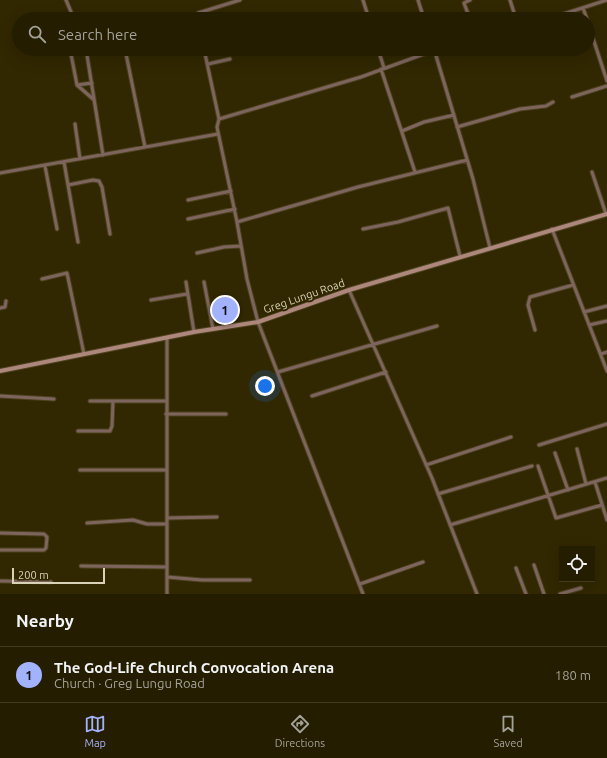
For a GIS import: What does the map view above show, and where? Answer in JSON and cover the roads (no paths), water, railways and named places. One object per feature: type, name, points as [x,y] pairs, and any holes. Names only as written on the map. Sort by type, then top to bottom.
[{"type":"street","points":[[66,0],[71,12]]},
{"type":"street","points":[[201,12],[240,0]]},
{"type":"street","points":[[363,0],[367,12]]},
{"type":"street","points":[[418,0],[422,12]]},
{"type":"street","points":[[467,12],[464,3],[470,0]]},
{"type":"street","points":[[510,0],[514,12]]},
{"type":"street","points":[[570,12],[607,0]]},
{"type":"street","points":[[583,8],[584,12]]},
{"type":"street","points":[[595,45],[607,82]]},
{"type":"street","points":[[71,56],[74,78],[77,85],[93,99]]},
{"type":"street","points":[[87,56],[103,155]]},
{"type":"street","points":[[126,56],[145,147]]},
{"type":"street","points":[[206,56],[219,119],[217,123],[218,134],[235,209],[247,279],[258,322],[364,594]]},
{"type":"street","points":[[379,56],[382,69],[415,172]]},
{"type":"street","points":[[219,119],[382,69],[418,56]]},
{"type":"street","points":[[436,56],[467,160],[490,248]]},
{"type":"street","points":[[208,64],[230,59]]},
{"type":"street","points":[[77,85],[92,83]]},
{"type":"street","points":[[572,97],[607,86]]},
{"type":"street","points":[[457,127],[524,108],[546,106],[553,102]]},
{"type":"street","points":[[402,131],[424,122],[454,115]]},
{"type":"street","points":[[75,124],[80,159]]},
{"type":"street","points":[[0,173],[218,134]]},
{"type":"street","points":[[237,222],[358,187],[467,160]]},
{"type":"street","points":[[64,162],[78,242]]},
{"type":"street","points":[[45,166],[57,229]]},
{"type":"street","points":[[592,172],[606,214]]},
{"type":"street","points":[[68,185],[93,180],[99,181],[102,188],[110,234]]},
{"type":"street","points":[[188,200],[231,191]]},
{"type":"street","points":[[363,229],[398,222],[448,208],[460,256]]},
{"type":"street","points":[[188,220],[235,209]]},
{"type":"street","name":"Greg Lungu Road","points":[[0,371],[194,332],[258,322],[349,290],[606,214]]},
{"type":"street","points":[[552,229],[607,371]]},
{"type":"street","points":[[197,253],[224,246],[241,246]]},
{"type":"street","points":[[42,279],[67,274],[84,354]]},
{"type":"street","points":[[186,282],[194,332]]},
{"type":"street","points":[[204,282],[213,329]]},
{"type":"street","points":[[535,330],[528,305],[530,297],[573,285]]},
{"type":"street","points":[[349,290],[426,464],[477,594]]},
{"type":"street","points":[[151,300],[187,294]]},
{"type":"street","points":[[0,308],[5,306],[6,301]]},
{"type":"street","points":[[584,312],[607,306]]},
{"type":"street","points":[[589,325],[607,321]]},
{"type":"street","points":[[278,372],[437,326]]},
{"type":"street","points":[[167,338],[167,594]]},
{"type":"street","points":[[600,354],[607,352]]},
{"type":"street","points":[[312,396],[386,372]]},
{"type":"street","points":[[0,396],[54,399]]},
{"type":"street","points":[[90,401],[166,401]]},
{"type":"street","points":[[78,431],[110,431],[112,426],[113,401]]},
{"type":"street","points":[[166,414],[226,414]]},
{"type":"street","points":[[539,445],[607,424]]},
{"type":"street","points":[[426,464],[511,437]]},
{"type":"street","points":[[577,449],[586,484]]},
{"type":"street","points":[[555,453],[568,490]]},
{"type":"street","points":[[438,494],[532,466]]},
{"type":"street","points":[[538,466],[556,518],[602,505]]},
{"type":"street","points":[[80,470],[167,470]]},
{"type":"street","points":[[450,525],[607,478]]},
{"type":"street","points":[[595,482],[607,520]]},
{"type":"street","points":[[167,518],[217,517]]},
{"type":"street","points":[[87,523],[133,520],[147,524],[167,524]]},
{"type":"street","points":[[0,533],[44,534],[46,537],[46,548],[44,550],[0,550]]},
{"type":"street","points":[[360,584],[423,562]]},
{"type":"street","points":[[534,565],[544,594]]},
{"type":"street","points":[[81,566],[168,567]]},
{"type":"street","points":[[516,568],[526,594]]},
{"type":"street","points":[[167,577],[202,580],[250,580]]},
{"type":"street","points":[[0,581],[51,582]]},
{"type":"street","points":[[560,594],[581,588]]},
{"type":"place","name":"The God-Life Church Convocation Arena","points":[[225,310]]}]
